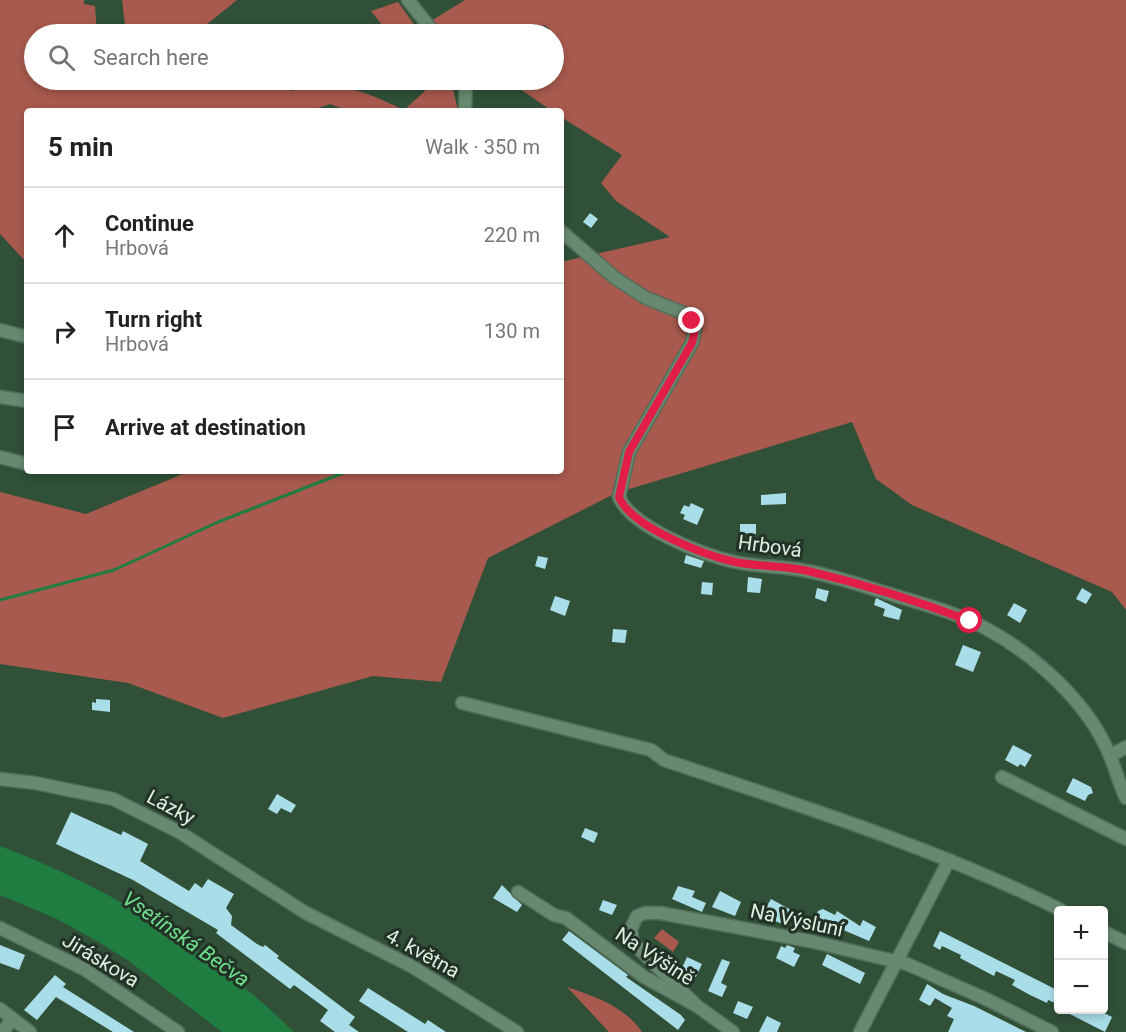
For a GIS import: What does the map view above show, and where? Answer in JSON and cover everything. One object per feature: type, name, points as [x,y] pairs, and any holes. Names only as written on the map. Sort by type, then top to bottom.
[{"type":"street","points":[[408,0],[427,24]]},
{"type":"street","points":[[465,108],[466,90]]},
{"type":"street","name":"Hrbová","points":[[564,234],[615,278],[646,298],[686,314],[695,330],[692,343],[629,452],[619,497],[631,515],[647,526],[716,557],[736,562],[806,570],[940,609],[985,628],[1052,676],[1082,709],[1110,756],[1117,780],[1126,798]]},
{"type":"street","points":[[0,330],[24,336]]},
{"type":"street","points":[[0,397],[24,401]]},
{"type":"street","points":[[0,457],[24,463]]},
{"type":"street","points":[[462,703],[651,750],[664,760],[886,835],[1007,884],[1054,907]]},
{"type":"street","points":[[1110,756],[1126,747]]},
{"type":"street","points":[[1002,777],[1126,840]]},
{"type":"street","name":"Lázky","points":[[0,779],[36,783],[113,800],[179,832],[306,914]]},
{"type":"street","points":[[860,1032],[949,860]]},
{"type":"street","name":"Na Výšině","points":[[518,892],[554,915],[566,918],[644,977],[697,1006],[734,1032]]},
{"type":"street","name":"Na Výsluní","points":[[697,1006],[633,943],[631,929],[637,916],[645,913],[682,917],[814,942],[898,962],[945,980],[1052,1032]]},
{"type":"street","name":"4. května","points":[[306,914],[411,966],[517,1032]]},
{"type":"street","name":"Jiráskova","points":[[0,928],[84,969],[178,1032]]},
{"type":"street","points":[[1108,934],[1126,943]]},
{"type":"street","points":[[0,1009],[30,1032]]},
{"type":"street","points":[[2,1032],[13,1019]]},
{"type":"shaded area","points":[[0,0],[84,0],[84,4],[95,6],[96,24],[24,24],[24,90],[353,90],[374,96],[400,108],[340,108],[330,104],[319,108],[24,108],[24,260],[0,234]]},
{"type":"shaded area","points":[[122,0],[237,0],[207,24],[125,24]]},
{"type":"shaded area","points":[[465,0],[1126,0],[1126,610],[1112,592],[912,505],[876,479],[852,422],[616,493],[488,558],[441,682],[373,676],[223,718],[128,683],[0,664],[0,492],[86,514],[183,474],[564,474],[564,261],[670,237],[616,201],[601,183],[622,155],[564,119],[564,108],[548,108],[522,90],[564,90],[564,24],[434,24],[431,21]]},
{"type":"shaded area","points":[[398,2],[414,24],[381,24],[371,11]]},
{"type":"shaded area","points":[[425,90],[453,90],[457,108],[406,108]]},
{"type":"shaded area","points":[[0,846],[81,881],[157,924],[227,974],[294,1032],[222,1032],[129,961],[97,941],[57,919],[0,895]]},
{"type":"shaded area","points":[[662,929],[679,942],[673,952],[654,938]]},
{"type":"shaded area","points":[[567,987],[618,1009],[627,1015],[642,1032],[609,1032]]},
{"type":"building","points":[[590,213],[598,219],[591,228],[583,222]]},
{"type":"building","points":[[786,493],[786,504],[761,505],[761,495]]},
{"type":"building","points":[[691,503],[704,509],[697,525],[683,519],[685,515],[680,513],[684,505],[689,507]]},
{"type":"building","points":[[740,524],[756,524],[756,534],[740,533]]},
{"type":"building","points":[[686,555],[704,561],[701,568],[684,563]]},
{"type":"building","points":[[538,556],[548,558],[545,569],[535,566]]},
{"type":"building","points":[[748,577],[762,579],[760,593],[747,592]]},
{"type":"building","points":[[702,582],[713,583],[712,595],[701,594]]},
{"type":"building","points":[[817,588],[829,591],[826,602],[815,598]]},
{"type":"building","points":[[1082,588],[1092,594],[1086,604],[1076,599]]},
{"type":"building","points":[[555,596],[570,601],[565,616],[550,610]]},
{"type":"building","points":[[876,598],[902,610],[899,620],[883,616],[885,609],[874,605]]},
{"type":"building","points":[[1014,603],[1027,610],[1020,623],[1007,615]]},
{"type":"building","points":[[613,629],[627,630],[625,643],[612,642]]},
{"type":"building","points":[[963,645],[981,652],[973,672],[955,665]]},
{"type":"building","points":[[96,699],[110,700],[110,712],[92,710],[92,702],[96,703]]},
{"type":"building","points":[[1013,745],[1032,755],[1025,767],[1020,764],[1018,767],[1005,760]]},
{"type":"building","points":[[1073,778],[1091,787],[1093,793],[1088,795],[1085,801],[1066,792]]},
{"type":"building","points":[[277,794],[296,805],[291,813],[281,808],[277,814],[268,809]]},
{"type":"building","points":[[71,812],[121,835],[123,831],[148,844],[140,861],[189,891],[195,883],[202,888],[208,879],[234,894],[226,908],[232,916],[231,925],[257,944],[263,947],[265,945],[279,956],[277,958],[355,1017],[349,1025],[359,1032],[335,1032],[320,1021],[328,1010],[294,985],[290,989],[216,933],[218,930],[133,880],[56,844]]},
{"type":"building","points":[[585,828],[598,833],[594,843],[581,837]]},
{"type":"building","points":[[502,885],[522,905],[517,912],[493,898]]},
{"type":"building","points":[[678,886],[695,891],[692,897],[706,903],[702,912],[672,899]]},
{"type":"building","points":[[720,891],[741,902],[735,916],[712,907]]},
{"type":"building","points":[[771,899],[793,911],[786,925],[761,916]]},
{"type":"building","points":[[603,900],[617,905],[612,915],[599,910]]},
{"type":"building","points":[[823,909],[835,915],[837,911],[860,926],[863,920],[876,927],[869,941],[841,929],[838,935],[811,926],[818,911]]},
{"type":"building","points":[[569,931],[628,975],[626,977],[681,1015],[685,1020],[678,1030],[562,940]]},
{"type":"building","points":[[940,931],[1054,988],[1054,1003],[1048,1000],[1047,1003],[1030,995],[1012,985],[1015,980],[996,971],[994,976],[960,958],[961,955],[942,946],[940,950],[933,946]]},
{"type":"building","points":[[0,945],[25,955],[19,970],[0,963]]},
{"type":"building","points":[[787,945],[795,948],[793,952],[800,955],[794,967],[776,958],[781,946],[785,948]]},
{"type":"building","points":[[827,954],[865,973],[860,984],[822,965]]},
{"type":"building","points":[[687,957],[702,964],[696,977],[681,970]]},
{"type":"building","points":[[722,959],[730,962],[721,983],[727,986],[722,997],[708,991]]},
{"type":"building","points":[[55,975],[66,984],[63,987],[134,1032],[113,1032],[56,997],[37,1020],[24,1010]]},
{"type":"building","points":[[927,984],[943,994],[974,1006],[1026,1032],[948,1032],[954,1019],[947,1016],[952,1008],[935,998],[930,1006],[919,1000]]},
{"type":"building","points":[[368,988],[425,1024],[428,1020],[446,1032],[408,1032],[359,1001]]},
{"type":"building","points":[[738,1001],[753,1007],[747,1019],[733,1013]]},
{"type":"building","points":[[1070,1014],[1106,1014],[1112,1017],[1105,1032]]},
{"type":"building","points":[[767,1016],[781,1023],[777,1032],[759,1032]]},
{"type":"waterway","points":[[0,600],[114,570],[218,522],[340,474]]},
{"type":"route","points":[[692,321],[695,330],[692,343],[629,452],[619,488],[622,506],[647,526],[716,557],[762,566],[806,570],[940,609],[970,621]]},
{"type":"water label","name":"Vsetínská Bečva","points":[[186,939]]}]
